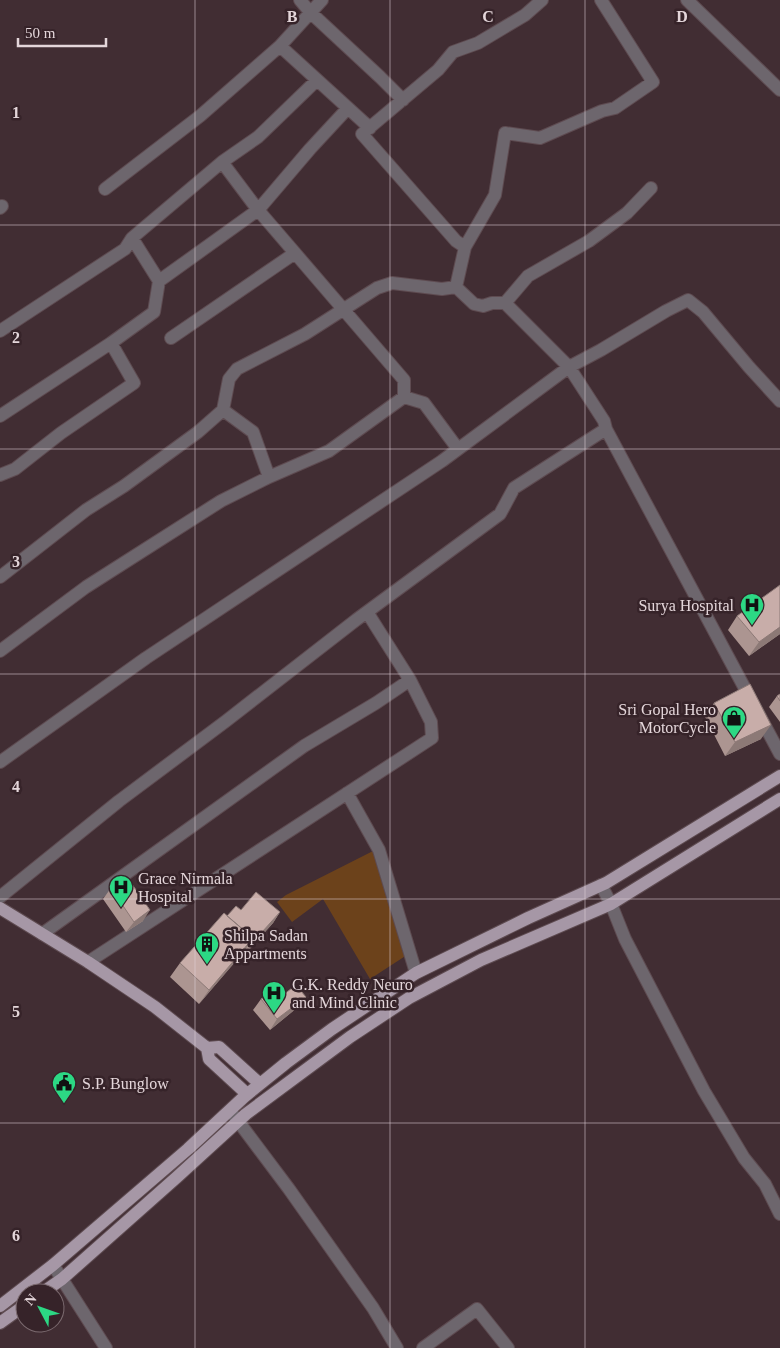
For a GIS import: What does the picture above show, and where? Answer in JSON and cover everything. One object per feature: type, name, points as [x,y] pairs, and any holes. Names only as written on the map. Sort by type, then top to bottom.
[{"type":"main road","points":[[0,1306],[53,1265],[188,1149],[247,1094],[332,1029],[416,973],[601,885],[780,776]]},
{"type":"main road","points":[[56,1283],[170,1184],[246,1114],[350,1037],[409,998],[480,960],[611,904],[780,799]]},
{"type":"main road","points":[[0,908],[88,962],[155,1007],[207,1048],[219,1048],[260,1084]]},
{"type":"main road","points":[[543,911],[554,929]]},
{"type":"main road","points":[[207,1048],[209,1059],[247,1094]]},
{"type":"main road","points":[[0,1323],[15,1312]]},
{"type":"street","points":[[300,0],[310,12],[403,100]]},
{"type":"street","points":[[105,189],[200,116],[280,46],[322,0]]},
{"type":"street","points":[[456,287],[465,247],[495,195],[505,133],[540,138],[615,108],[653,82],[601,0]]},
{"type":"street","points":[[688,0],[780,90]]},
{"type":"street","points":[[465,247],[456,241],[362,134],[438,70],[453,52],[478,43],[525,15],[534,2]]},
{"type":"street","points":[[280,46],[370,128]]},
{"type":"street","points":[[0,331],[125,249],[132,238],[222,162],[258,137],[317,80]]},
{"type":"street","points":[[159,281],[258,210],[348,108]]},
{"type":"street","points":[[222,162],[258,210],[404,380],[404,397]]},
{"type":"street","points":[[505,303],[528,276],[589,241],[627,213],[651,188]]},
{"type":"street","points":[[0,416],[154,312],[159,281],[132,238]]},
{"type":"street","points":[[171,338],[295,253]]},
{"type":"street","points":[[0,577],[86,510],[124,486],[198,432],[223,410],[229,379],[237,369],[305,334],[377,288],[392,284],[442,289],[456,287]]},
{"type":"street","points":[[456,287],[474,304],[483,306],[492,303],[505,303],[569,367],[604,421],[606,429],[780,754]]},
{"type":"street","points":[[0,762],[146,658],[369,511],[458,449],[569,367],[601,350],[666,310],[688,300],[703,312],[780,401]]},
{"type":"street","points":[[0,475],[15,469],[61,432],[134,383],[111,342]]},
{"type":"street","points":[[0,651],[86,587],[220,501],[329,451],[404,397],[424,402],[458,449]]},
{"type":"street","points":[[223,410],[253,432],[269,477]]},
{"type":"street","points":[[0,897],[119,801],[367,612],[500,514],[514,488],[606,429]]},
{"type":"street","points":[[88,962],[432,738],[431,722],[410,680],[367,612]]},
{"type":"street","points":[[42,934],[304,746],[376,704],[410,680]]},
{"type":"street","points":[[348,793],[379,850],[416,973]]},
{"type":"street","points":[[601,885],[625,939],[704,1090],[744,1158],[765,1184],[780,1214]]},
{"type":"street","points":[[230,1110],[289,1189],[373,1308],[397,1348]]},
{"type":"street","points":[[53,1265],[106,1348]]},
{"type":"street","points":[[423,1348],[477,1309],[508,1348]]},
{"type":"shaded area","points":[[375,850],[410,953],[370,979],[323,899],[292,922],[277,902],[286,895]]},
{"type":"building","points":[[780,585],[780,627],[759,642],[737,616]]},
{"type":"building","points":[[750,684],[771,725],[735,742],[714,703]]},
{"type":"building","points":[[127,877],[150,910],[134,922],[111,888]]},
{"type":"building","points":[[256,892],[280,912],[254,941],[253,938],[227,916],[236,906],[241,910]]},
{"type":"building","name":"Shilpa Sadan Appartments","points":[[224,913],[253,938],[209,990],[180,963]]},
{"type":"building","points":[[296,985],[306,997],[277,1019],[261,999],[273,990],[279,998]]},
{"type":"place","name":"Surya Hospital","points":[[752,626]]},
{"type":"place","name":"Sri Gopal Hero MotorCycle","points":[[734,739]]},
{"type":"place","name":"Grace Nirmala Hospital","points":[[121,908]]},
{"type":"place","name":"Shilpa Sadan Appartments","points":[[207,965]]},
{"type":"place","name":"G.K. Reddy Neuro and Mind Clinic","points":[[274,1014]]},
{"type":"place","name":"S.P. Bunglow","points":[[64,1104]]}]
